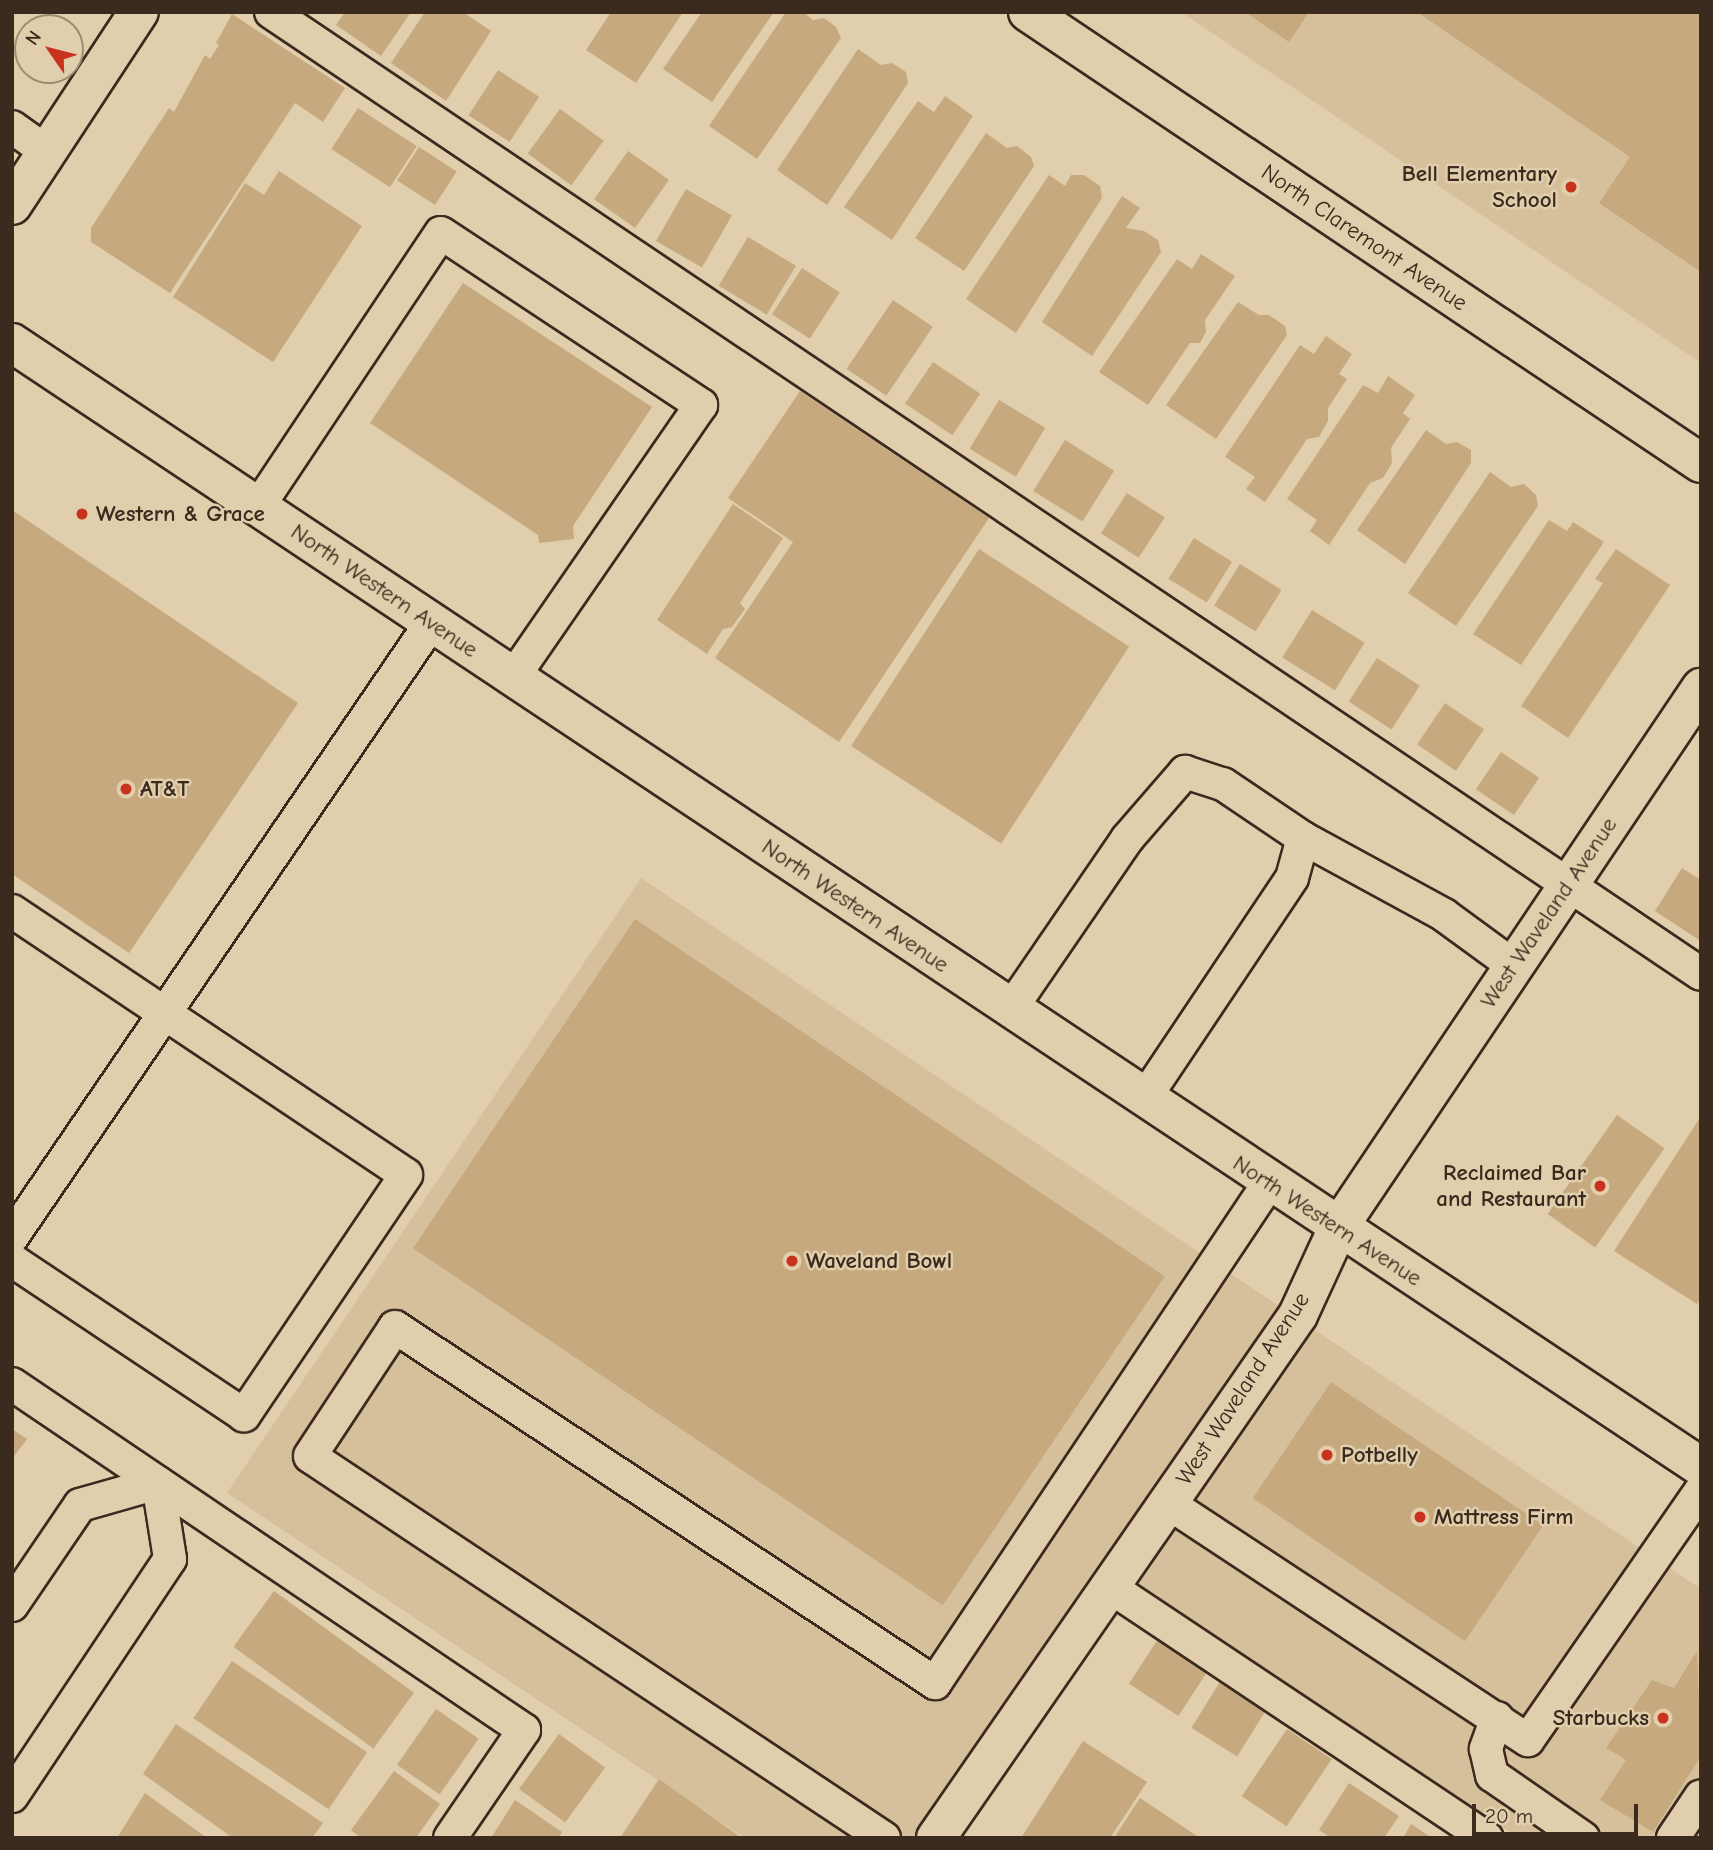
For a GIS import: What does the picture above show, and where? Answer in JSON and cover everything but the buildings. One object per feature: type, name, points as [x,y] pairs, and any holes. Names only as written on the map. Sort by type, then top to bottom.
[{"type":"street","points":[[12,205],[139,12]]},
{"type":"street","name":"North Claremont Avenue","points":[[1028,12],[1701,463]]},
{"type":"street","name":"North Western Avenue","points":[[12,343],[1269,1183],[1698,1466]]},
{"type":"street","name":"West Waveland Avenue","points":[[936,1838],[1298,1315],[1338,1228],[1701,688]]},
{"type":"lane","points":[[271,12],[1701,974]]},
{"type":"lane","points":[[12,127],[47,152]]},
{"type":"lane","points":[[258,507],[441,233],[701,405],[513,678]]},
{"type":"lane","points":[[12,1237],[432,623]]},
{"type":"lane","points":[[1010,1010],[1128,839],[1185,772],[1223,784],[1303,838],[1444,915],[1514,966]]},
{"type":"lane","points":[[1144,1099],[1292,878],[1303,838]]},
{"type":"lane","points":[[12,912],[405,1175],[244,1415],[12,1260]]},
{"type":"lane","points":[[884,1838],[310,1456],[396,1327],[935,1683],[1269,1183]]},
{"type":"lane","points":[[12,1384],[524,1730],[450,1838]]},
{"type":"lane","points":[[1168,1503],[1528,1740],[1698,1466]]},
{"type":"lane","points":[[12,1605],[80,1505],[158,1483]]},
{"type":"lane","points":[[12,1796],[170,1559],[158,1483]]},
{"type":"lane","points":[[1110,1587],[1488,1838]]},
{"type":"lane","points":[[1497,1718],[1486,1749],[1492,1775],[1583,1838]]},
{"type":"lane","points":[[1673,1838],[1701,1797]]},
{"type":"shaded area","name":"Bell Elementary School","points":[[1181,12],[1701,12],[1701,363]]},
{"type":"shaded area","points":[[641,878],[1701,1589],[1701,1838],[1519,1838],[1129,1577],[950,1838],[745,1838],[227,1493]]},
{"type":"place","name":"Bell Elementary School","points":[[1571,187]]},
{"type":"place","name":"Western & Grace","points":[[82,514]]},
{"type":"place","name":"AT&T","points":[[126,789]]},
{"type":"place","name":"Reclaimed Bar and Restaurant","points":[[1600,1186]]},
{"type":"place","name":"Waveland Bowl","points":[[792,1261]]},
{"type":"place","name":"Potbelly","points":[[1327,1455]]},
{"type":"place","name":"Mattress Firm","points":[[1420,1517]]},
{"type":"place","name":"Starbucks","points":[[1663,1718]]}]
